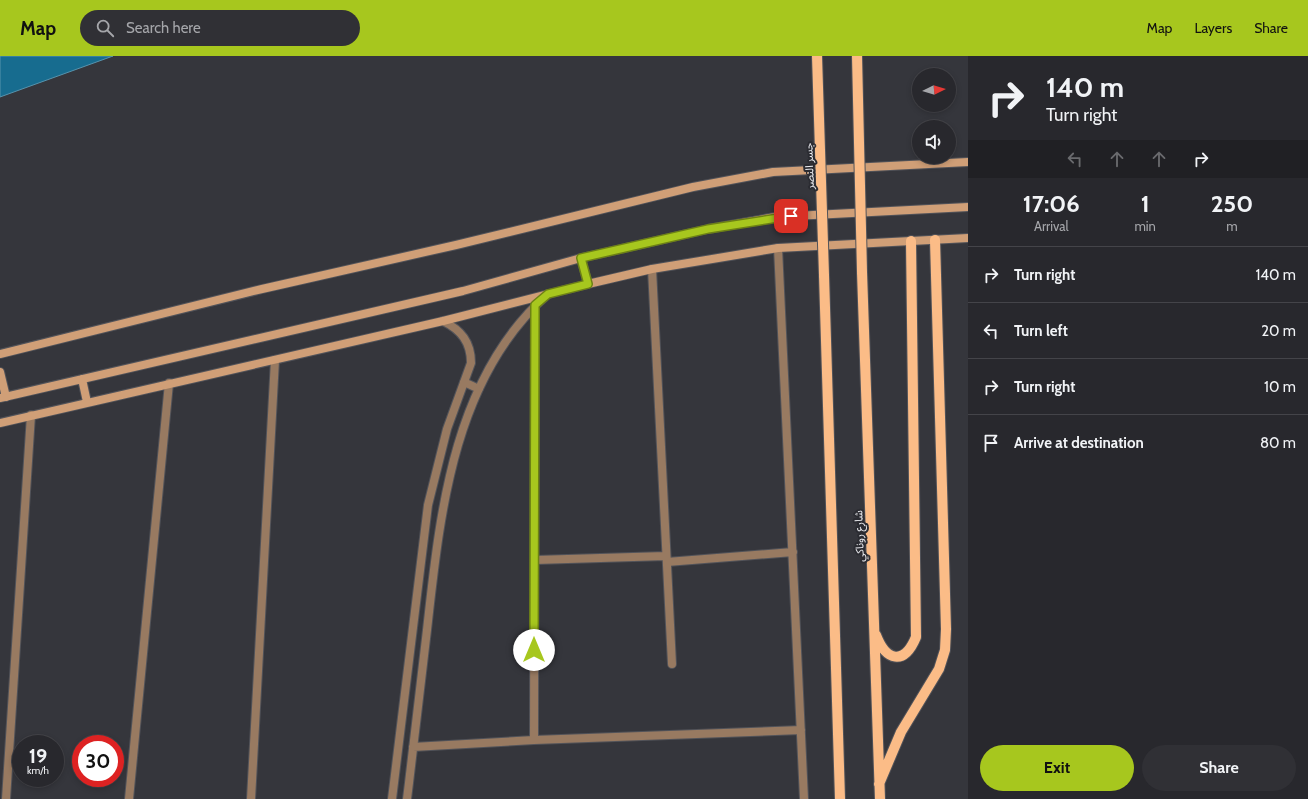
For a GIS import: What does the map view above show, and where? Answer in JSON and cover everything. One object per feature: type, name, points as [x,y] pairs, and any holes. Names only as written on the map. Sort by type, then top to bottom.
[{"type":"main road","name":"جسر النصر","points":[[817,56],[840,799]]},
{"type":"main road","name":"شارع روناكي","points":[[857,56],[862,272],[880,799]]},
{"type":"main road","points":[[879,784],[901,732],[939,669],[945,650],[946,614],[935,240]]},
{"type":"main road","points":[[874,631],[886,654],[894,657],[903,655],[912,648],[916,637],[911,241]]},
{"type":"street","points":[[0,354],[254,290],[456,245],[693,187],[773,172],[968,162]]},
{"type":"street","points":[[0,372],[3,397],[456,292],[581,258],[708,229],[775,217],[968,207]]},
{"type":"street","points":[[0,423],[443,321],[652,269],[778,248],[968,238]]},
{"type":"street","points":[[778,248],[804,799]]},
{"type":"street","points":[[581,258],[588,284]]},
{"type":"street","points":[[652,269],[672,664]]},
{"type":"street","points":[[407,799],[429,610],[444,505],[459,442],[479,389],[489,368],[512,330],[535,305],[548,294]]},
{"type":"street","points":[[534,740],[535,305]]},
{"type":"street","points":[[392,799],[428,505],[447,429],[471,363],[470,347],[461,333],[443,321]]},
{"type":"street","points":[[251,799],[275,360]]},
{"type":"street","points":[[82,379],[87,402]]},
{"type":"street","points":[[464,382],[479,389]]},
{"type":"street","points":[[129,799],[169,383]]},
{"type":"street","points":[[6,799],[31,415]]},
{"type":"street","points":[[534,560],[667,559],[793,552]]},
{"type":"street","points":[[413,747],[534,740],[801,730]]},
{"type":"water","points":[[0,56],[113,56],[0,97]]},
{"type":"route","points":[[534,650],[535,305],[548,294],[588,284],[581,258],[653,240],[775,217],[791,216]]}]
